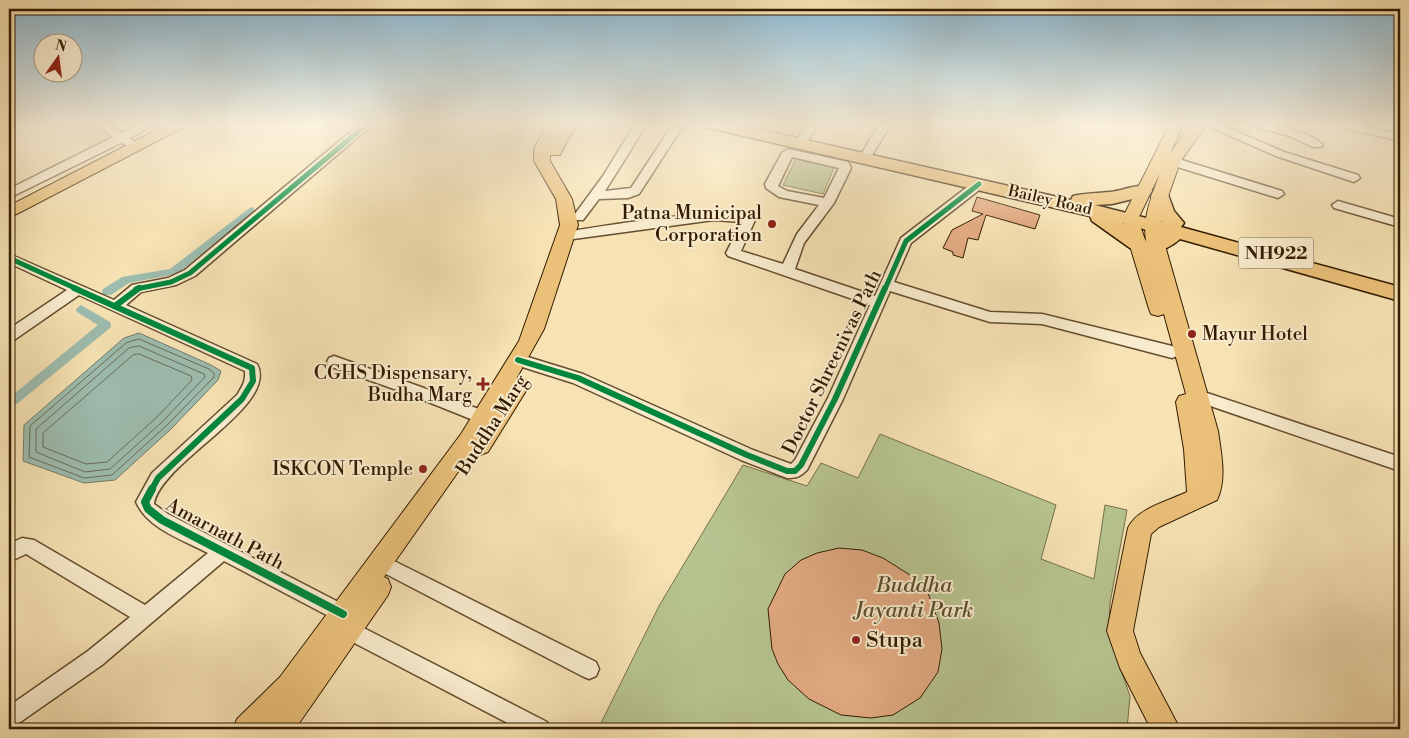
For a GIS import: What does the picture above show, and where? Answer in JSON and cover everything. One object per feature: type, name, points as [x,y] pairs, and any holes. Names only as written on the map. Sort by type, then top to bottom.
[{"type":"highway","name":"Bailey Road","points":[[883,158],[978,184],[1073,203]]},
{"type":"highway","name":"Bailey Road","points":[[890,158],[1153,221]]},
{"type":"highway","points":[[1152,194],[1175,228],[1167,240],[1146,244],[1073,203],[1152,194]]},
{"type":"highway","name":"NH922","points":[[1153,221],[1400,294]]},
{"type":"highway","name":"NH922","points":[[1175,228],[1400,288]]},
{"type":"main road","points":[[9,204],[96,158]]},
{"type":"main road","points":[[9,213],[100,158]]},
{"type":"main road","name":"Buddha Marg","points":[[347,622],[483,418],[541,344],[557,301],[574,229],[568,225],[564,199],[542,158]]},
{"type":"main road","points":[[554,158],[575,198],[574,229]]},
{"type":"main road","points":[[1163,158],[1152,194],[1153,221],[1146,244],[1190,420],[1197,470],[1196,488],[1200,498]]},
{"type":"main road","points":[[1166,729],[1129,659],[1120,631],[1140,528],[1151,520],[1209,493],[1211,481],[1211,458],[1198,396],[1146,244],[1131,216],[1152,194],[1175,158]]},
{"type":"main road","name":"Buddha Marg","points":[[276,715],[347,622],[392,568],[499,419],[525,362]]},
{"type":"street","points":[[9,194],[90,158]]},
{"type":"street","points":[[115,306],[138,288],[171,282],[190,273],[326,158]]},
{"type":"street","points":[[574,229],[619,158]]},
{"type":"street","points":[[596,195],[635,191],[656,158]]},
{"type":"street","points":[[784,158],[771,184],[772,188],[783,194],[828,203]]},
{"type":"street","points":[[788,271],[789,262],[804,233],[828,203],[845,168],[844,165],[834,158]]},
{"type":"street","points":[[1294,158],[1354,178]]},
{"type":"street","points":[[1172,162],[1278,194]]},
{"type":"street","points":[[951,177],[963,196]]},
{"type":"street","name":"Doctor Shreenivas Path","points":[[525,362],[578,378],[747,455],[787,471],[795,471],[801,465],[835,399],[901,250],[911,235],[946,211],[978,184]]},
{"type":"street","points":[[1338,205],[1400,223]]},
{"type":"street","points":[[574,229],[714,216],[750,218],[733,253],[878,302]]},
{"type":"street","name":"Amarnath Path","points":[[9,258],[252,368],[254,375],[252,385],[242,398],[158,478],[145,502],[148,509],[162,520],[222,551],[540,729]]},
{"type":"street","points":[[887,284],[990,317],[1022,316],[1042,319],[1172,352]]},
{"type":"street","points":[[9,336],[78,289]]},
{"type":"street","points":[[334,362],[416,391],[483,418]]},
{"type":"street","points":[[1198,396],[1400,464]]},
{"type":"street","points":[[9,554],[22,546],[28,546],[146,616]]},
{"type":"street","points":[[9,718],[95,658],[208,565],[222,551]]},
{"type":"street","points":[[392,568],[589,669]]},
{"type":"green space","points":[[796,158],[835,165],[823,194],[783,185]]},
{"type":"green space","name":"Buddha Jayanti Park","points":[[880,434],[1056,505],[1041,559],[1094,579],[1105,505],[1127,510],[1110,603],[1109,623],[1111,641],[1130,696],[1127,729],[598,729],[659,606],[743,465],[807,486],[821,463],[858,478]]},
{"type":"water","points":[[139,333],[211,365],[221,371],[218,380],[170,430],[115,480],[84,483],[23,461],[24,425],[124,338]]},
{"type":"building","points":[[977,197],[1040,215],[1035,229],[986,215],[978,240],[968,238],[963,258],[953,255],[953,252],[943,248],[952,230],[983,214],[972,211]]},
{"type":"building","name":"Stupa","points":[[839,548],[862,550],[883,558],[910,575],[928,593],[939,623],[942,649],[938,672],[920,698],[893,715],[871,718],[841,715],[809,699],[788,680],[778,664],[772,649],[768,609],[785,574],[801,560],[817,553]]},
{"type":"waterway","points":[[107,292],[126,280],[173,272],[251,210]]},
{"type":"waterway","points":[[9,404],[106,325],[81,309]]},
{"type":"cycle path","points":[[115,306],[137,288],[171,282],[190,273],[326,158]]},
{"type":"cycle path","points":[[518,360],[578,378],[747,455],[787,471],[795,471],[801,465],[835,399],[906,241],[979,184]]},
{"type":"cycle path","points":[[9,258],[252,368],[253,381],[242,399],[158,478],[145,502],[148,509],[162,520],[343,614]]},
{"type":"place","name":"Patna Municipal Corporation","points":[[772,224]]},
{"type":"place","name":"Mayur Hotel","points":[[1192,334]]},
{"type":"place","name":"CGHS Dispensary, Budha Marg","points":[[483,384]]},
{"type":"place","name":"ISKCON Temple","points":[[423,469]]},
{"type":"place","name":"Stupa","points":[[856,640]]}]
